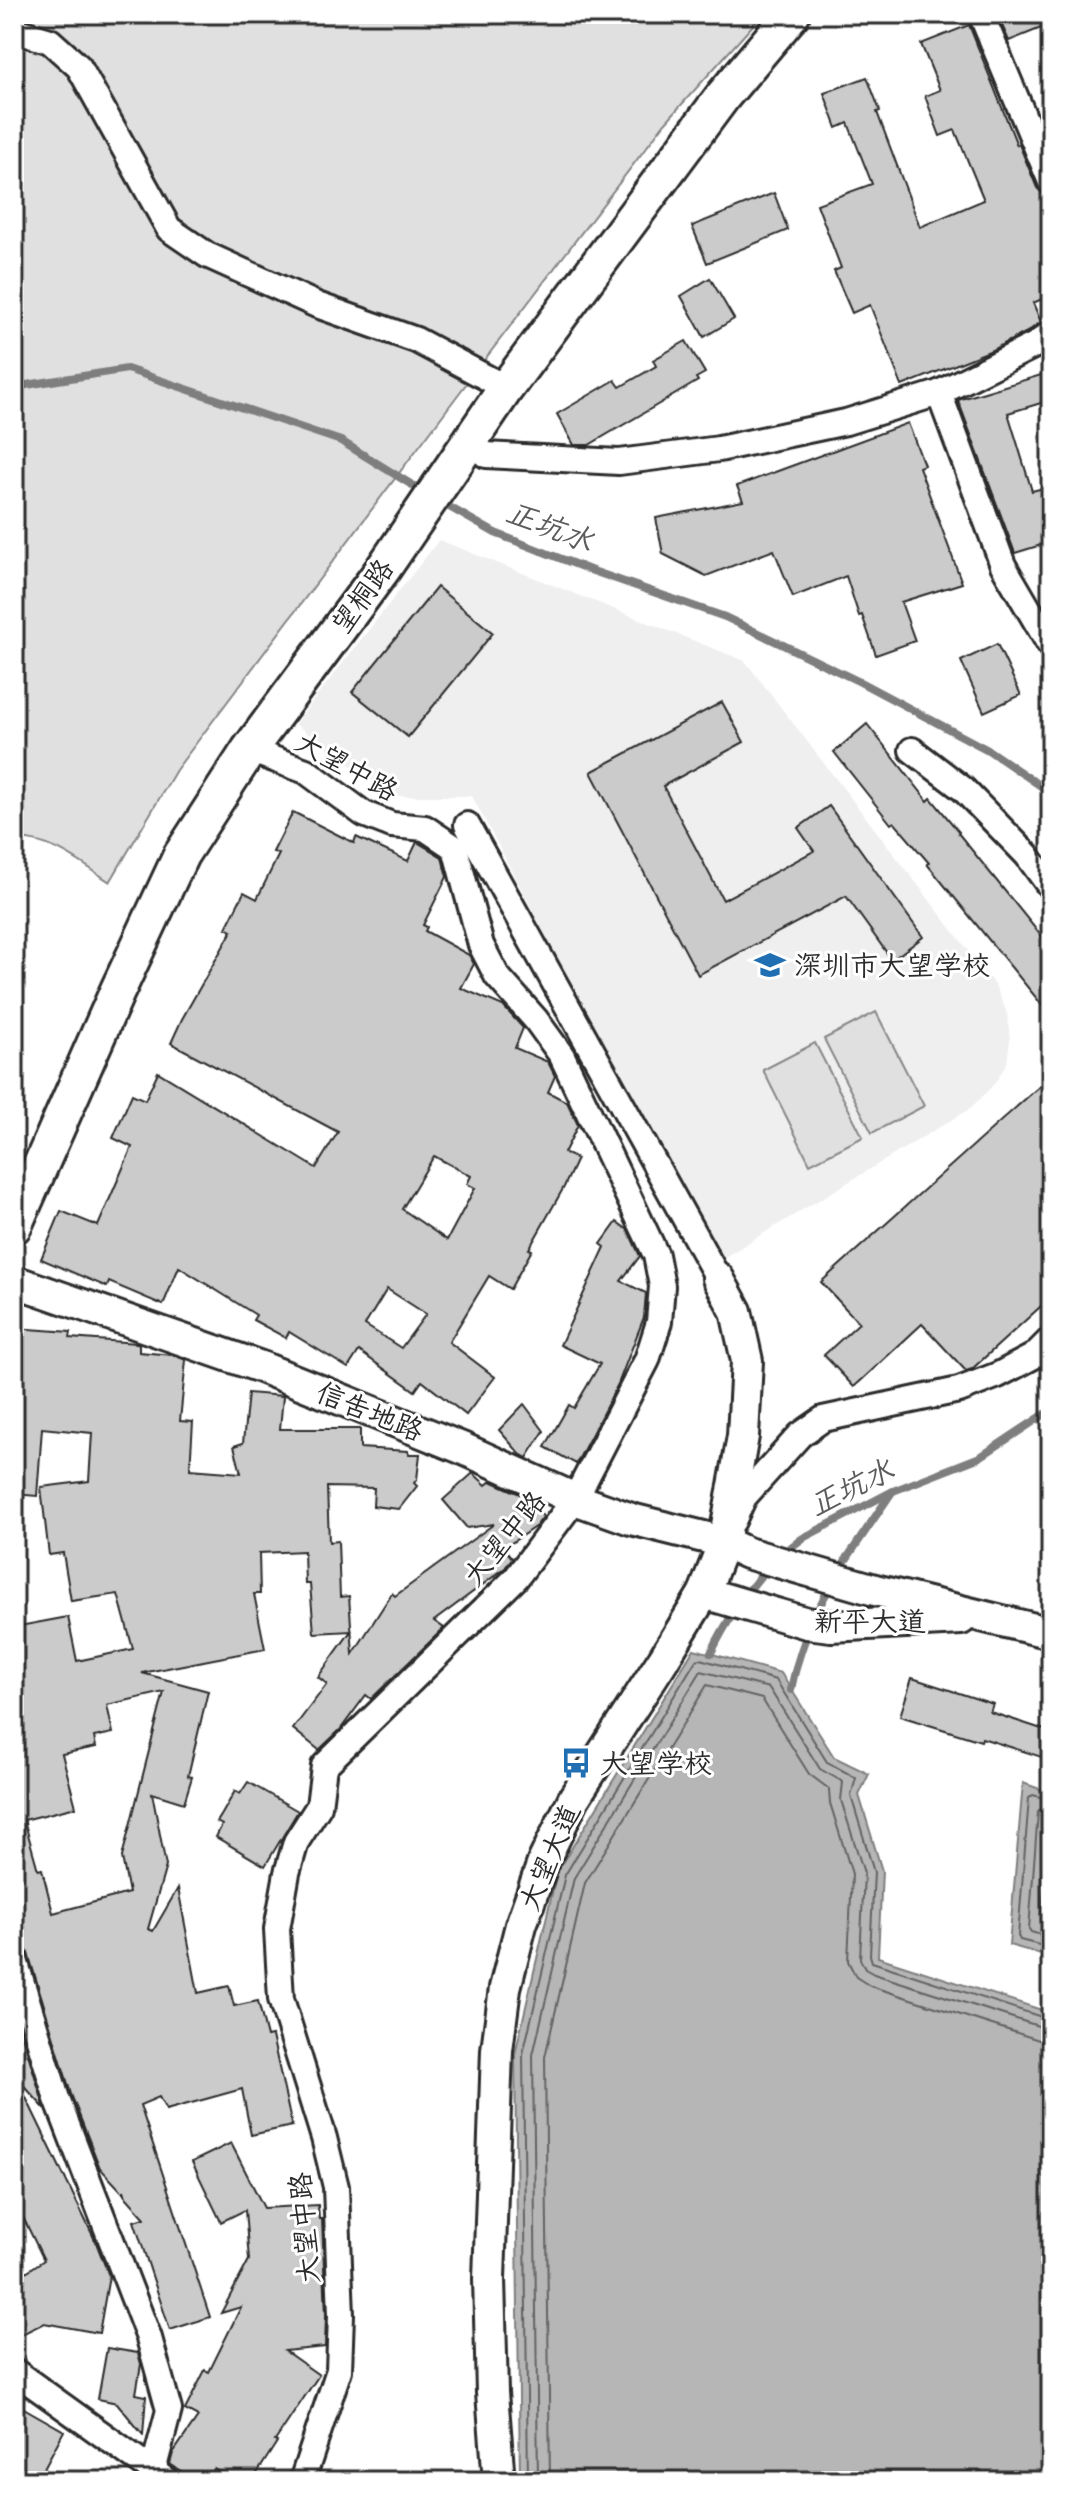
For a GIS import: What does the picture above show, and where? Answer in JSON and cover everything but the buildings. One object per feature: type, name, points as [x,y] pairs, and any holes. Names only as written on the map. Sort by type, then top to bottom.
[{"type":"main road","name":"望桐路","points":[[14,1226],[181,855],[249,750],[383,569],[506,388],[723,96],[792,14]]},
{"type":"street","points":[[981,14],[1051,182]]},
{"type":"street","points":[[14,30],[50,41],[79,67],[169,229],[207,255],[317,305],[416,340],[506,388]]},
{"type":"street","points":[[462,454],[619,462],[719,449],[846,422],[939,393],[1035,345],[1051,333]]},
{"type":"street","points":[[939,393],[1003,565],[1051,647]]},
{"type":"street","name":"大望中路","points":[[249,750],[306,771],[364,814],[392,825],[425,828],[455,848],[486,956],[497,976],[536,1020],[562,1056],[656,1255],[662,1286],[659,1322],[647,1360],[575,1499],[516,1578],[324,1766],[319,1806],[296,1842],[277,1929],[281,1999],[336,2187],[341,2315],[339,2370],[302,2481]]},
{"type":"street","points":[[912,750],[963,789],[1027,855],[1051,888]]},
{"type":"street","points":[[467,825],[718,1278]]},
{"type":"street","name":"大望大道","points":[[499,2481],[492,2393],[489,2279],[497,2050],[505,1988],[521,1925],[544,1860],[574,1798],[715,1596],[735,1547],[747,1361],[736,1311],[718,1278]]},
{"type":"street","name":"信告地路","points":[[14,1281],[275,1372],[464,1449],[575,1499],[631,1519],[735,1547]]},
{"type":"street","points":[[735,1547],[744,1497],[800,1435],[823,1419],[959,1390],[998,1375],[1034,1356],[1051,1339]]},
{"type":"street","name":"新平大道","points":[[735,1547],[875,1590],[1051,1633]]},
{"type":"street","name":"新平大道","points":[[715,1596],[807,1623],[831,1626],[993,1617]]},
{"type":"street","points":[[14,1957],[57,2099],[149,2338],[169,2410],[160,2476],[14,2371]]},
{"type":"shaded area","points":[[14,14],[763,14],[665,123],[457,396],[176,770],[110,882],[53,847],[14,839]]},
{"type":"shaded area","name":"深圳市大望学校","points":[[439,540],[745,661],[995,985],[1007,1013],[1010,1040],[1007,1063],[995,1083],[971,1108],[718,1261],[472,796],[392,796],[295,724]]},
{"type":"shaded area","points":[[876,1012],[924,1106],[872,1133],[824,1039]]},
{"type":"shaded area","points":[[815,1043],[863,1137],[810,1164],[763,1070]]},
{"type":"water","points":[[694,1649],[781,1673],[834,1757],[869,1774],[859,1795],[882,1871],[878,1957],[1051,2013],[1051,2481],[520,2481],[515,2054],[557,1872]]},
{"type":"water","points":[[1023,1783],[1051,1793],[1051,1957],[1009,1945]]},
{"type":"waterway","name":"正坑水","points":[[14,387],[127,369],[341,441],[425,493]]},
{"type":"waterway","name":"正坑水","points":[[437,500],[495,533],[725,617],[860,682],[988,750],[1051,793]]},
{"type":"waterway","name":"正坑水","points":[[782,1554],[803,1538],[893,1491],[980,1457],[1051,1410]]},
{"type":"waterway","points":[[837,1573],[892,1492]]},
{"type":"waterway","name":"正坑水","points":[[711,1653],[737,1608],[769,1566]]},
{"type":"waterway","points":[[791,1690],[806,1636],[831,1585]]},
{"type":"place","name":"深圳市大望学校","points":[[770,965]]},
{"type":"place","name":"大望学校","points":[[576,1763]]}]
